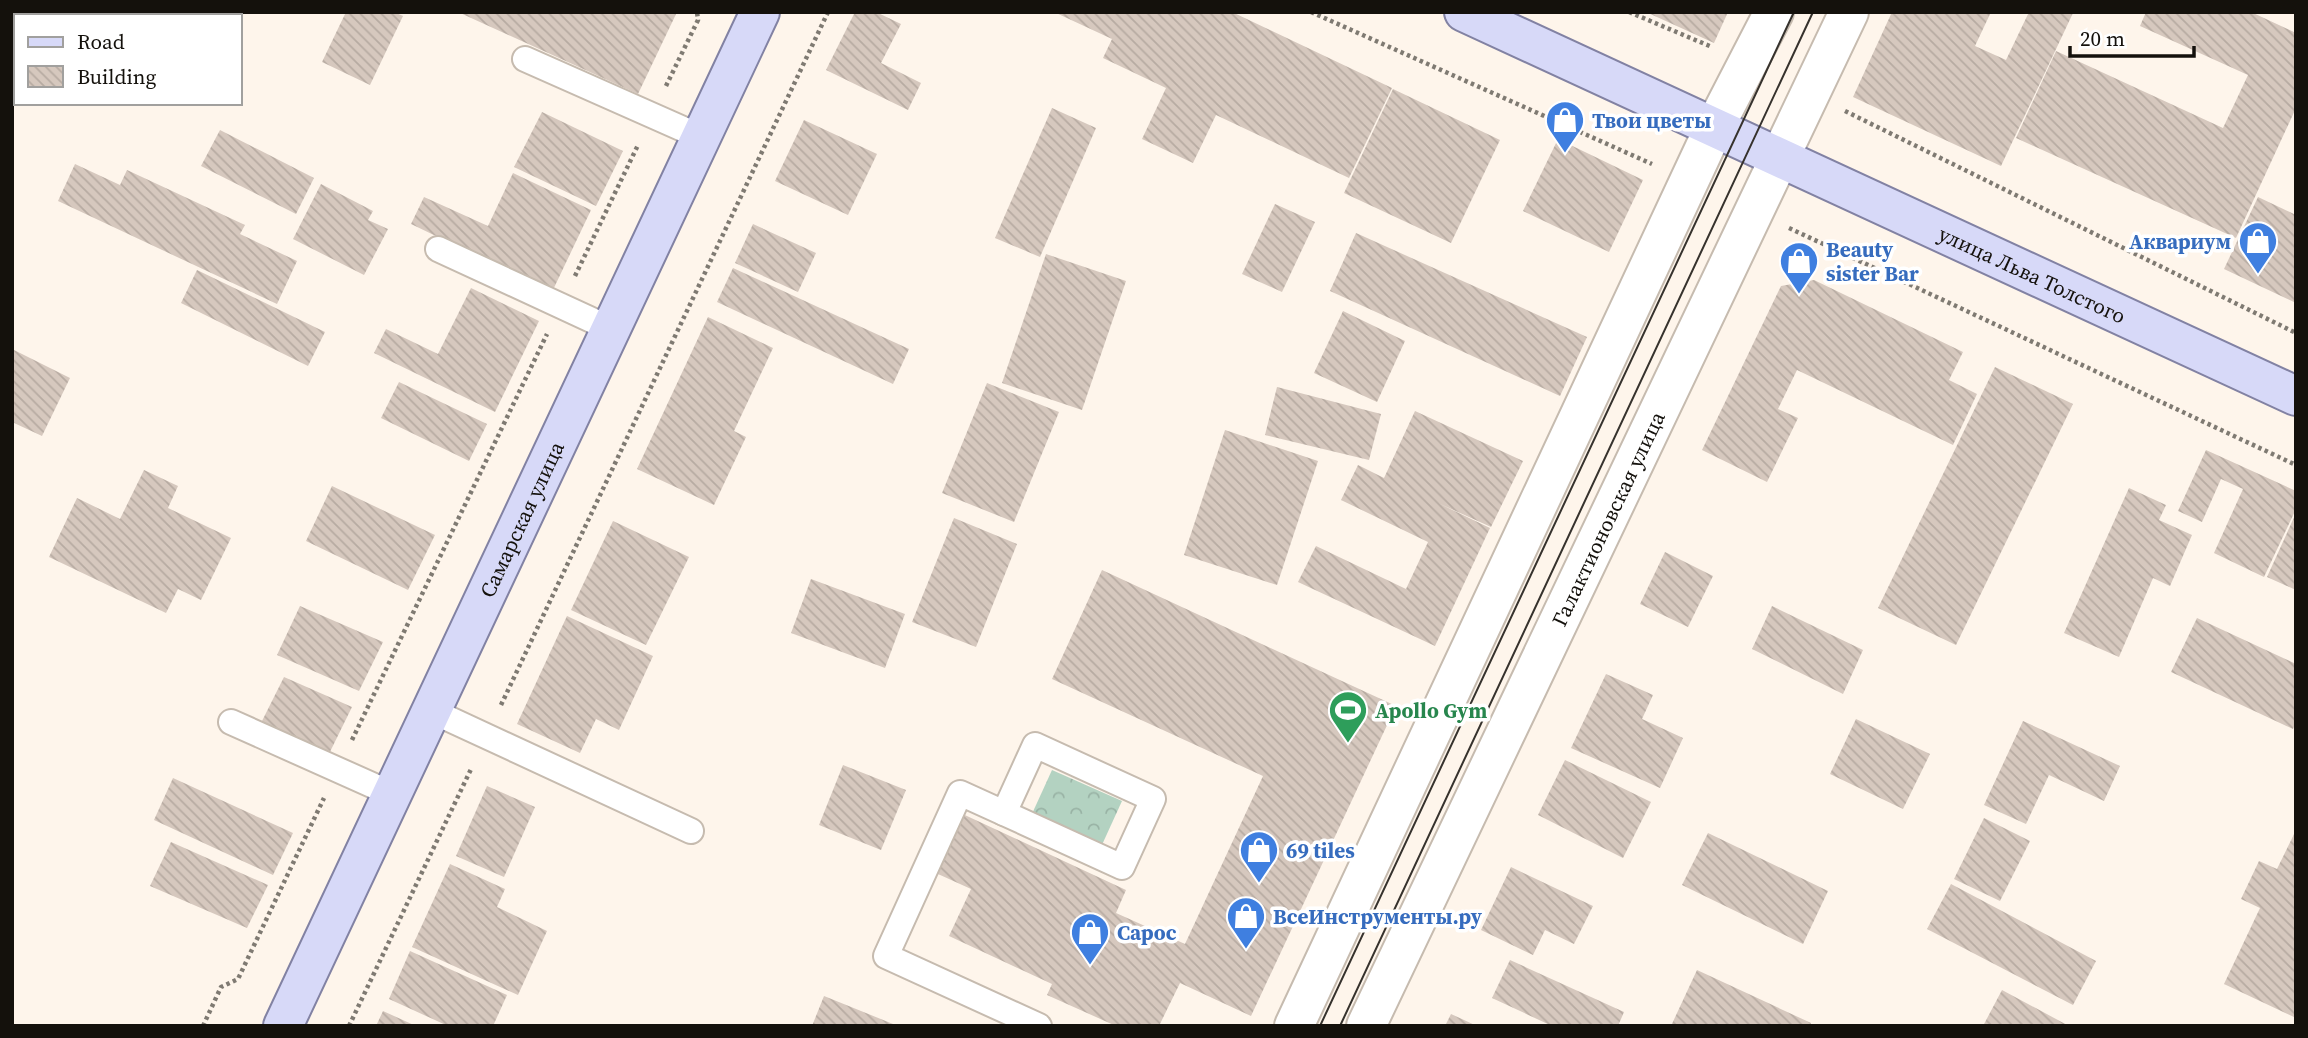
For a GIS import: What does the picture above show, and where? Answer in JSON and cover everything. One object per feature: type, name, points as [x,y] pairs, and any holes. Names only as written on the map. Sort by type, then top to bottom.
[{"type":"main road","name":"Самарская улица","points":[[283,1026],[760,12]]},
{"type":"main road","name":"улица Льва Толстого","points":[[1464,12],[2296,396]]},
{"type":"main road","points":[[1294,1026],[1714,128],[1774,12]]},
{"type":"main road","name":"Галактионовская улица","points":[[1366,1026],[1849,12]]},
{"type":"lane","points":[[525,59],[701,137]]},
{"type":"lane","points":[[438,249],[611,329]]},
{"type":"lane","points":[[432,711],[691,831]]},
{"type":"lane","points":[[231,722],[392,794]]},
{"type":"lane","points":[[1004,813],[1035,745],[1153,799],[1122,867],[960,793],[886,956],[1039,1026]]},
{"type":"path","points":[[203,1026],[221,987],[238,979],[698,20],[696,12]]},
{"type":"path","points":[[349,1026],[828,12]]},
{"type":"path","points":[[1311,12],[1690,183]]},
{"type":"path","points":[[1629,12],[1748,64]]},
{"type":"path","points":[[1813,89],[1842,110],[2296,333]]},
{"type":"path","points":[[1752,217],[1786,227],[2296,465]]},
{"type":"green space","points":[[1052,770],[1122,801],[1101,847],[1031,816]]},
{"type":"building","points":[[346,12],[394,12],[403,16],[370,85],[322,62]]},
{"type":"building","points":[[458,12],[677,12],[638,94]]},
{"type":"building","points":[[855,12],[876,12],[901,24],[881,63],[921,83],[908,110],[826,70]]},
{"type":"building","points":[[1054,12],[1232,12],[1392,88],[1349,178],[1216,115],[1193,163],[1142,139],[1166,88],[1103,58],[1112,39]]},
{"type":"building","points":[[1646,12],[1728,12],[1714,43]]},
{"type":"building","points":[[1892,12],[1991,12],[1975,46],[2006,60],[2029,12],[2073,13],[2001,166],[1853,97]]},
{"type":"building","points":[[2146,12],[2251,12],[2296,33],[2296,108],[2236,238],[2016,138],[2056,51],[2223,128],[2248,75],[2140,26]]},
{"type":"building","points":[[1393,89],[1500,140],[1451,243],[1344,193]]},
{"type":"building","points":[[1052,108],[1096,128],[1040,257],[995,238]]},
{"type":"building","points":[[542,112],[623,151],[596,206],[514,167]]},
{"type":"building","points":[[804,120],[877,154],[848,215],[775,181]]},
{"type":"building","points":[[220,130],[314,178],[296,214],[201,166]]},
{"type":"building","points":[[1558,139],[1643,180],[1609,252],[1523,211]]},
{"type":"building","points":[[75,164],[120,185],[127,170],[245,225],[240,234],[297,261],[277,304],[58,201]]},
{"type":"building","points":[[513,173],[591,210],[552,292],[411,224],[424,197],[488,226]]},
{"type":"building","points":[[321,184],[373,211],[368,220],[388,229],[364,275],[293,239]]},
{"type":"building","points":[[2258,197],[2296,215],[2296,303],[2224,269]]},
{"type":"building","points":[[1275,204],[1315,222],[1282,292],[1242,274]]},
{"type":"building","points":[[753,224],[816,253],[798,292],[735,263]]},
{"type":"building","points":[[1356,233],[1587,337],[1560,396],[1330,291]]},
{"type":"building","points":[[1046,254],[1126,281],[1082,410],[1002,383]]},
{"type":"building","points":[[733,268],[909,349],[893,384],[717,302]]},
{"type":"building","points":[[197,270],[325,332],[308,366],[181,303]]},
{"type":"building","points":[[1814,280],[1963,352],[1949,380],[1977,394],[1953,445],[1797,370],[1778,409],[1798,418],[1767,482],[1702,450],[1781,286]]},
{"type":"building","points":[[471,288],[539,321],[495,412],[374,353],[386,329],[438,354]]},
{"type":"building","points":[[1343,311],[1405,341],[1377,402],[1314,373]]},
{"type":"building","points":[[708,317],[773,348],[734,431],[746,437],[714,505],[637,469]]},
{"type":"building","points":[[12,349],[70,378],[42,436],[12,422]]},
{"type":"building","points":[[1995,367],[2073,404],[1956,645],[1878,608]]},
{"type":"building","points":[[399,382],[487,424],[469,461],[381,418]]},
{"type":"building","points":[[987,383],[1059,412],[1014,522],[942,493]]},
{"type":"building","points":[[1277,387],[1381,414],[1369,460],[1265,435]]},
{"type":"building","points":[[1415,411],[1523,461],[1491,527],[1438,503],[1490,528],[1435,646],[1298,582],[1316,546],[1406,589],[1428,542],[1341,500],[1358,465],[1384,478]]},
{"type":"building","points":[[1225,430],[1318,461],[1277,585],[1184,555]]},
{"type":"building","points":[[2206,450],[2296,491],[2296,509],[2264,577],[2214,553],[2243,489],[2221,479],[2202,522],[2178,511]]},
{"type":"building","points":[[144,470],[178,486],[168,508],[231,538],[201,600],[178,589],[166,613],[49,557],[77,498],[120,519]]},
{"type":"building","points":[[332,486],[435,535],[408,590],[306,541]]},
{"type":"building","points":[[2129,488],[2166,505],[2159,520],[2192,535],[2170,586],[2153,578],[2119,657],[2064,633]]},
{"type":"building","points":[[2296,513],[2296,590],[2267,577]]},
{"type":"building","points":[[954,518],[1017,544],[976,647],[912,622]]},
{"type":"building","points":[[613,521],[689,557],[646,645],[571,610]]},
{"type":"building","points":[[1665,552],[1713,576],[1688,627],[1640,604]]},
{"type":"building","points":[[1102,570],[1396,706],[1251,1016],[1180,983],[1159,1026],[1116,1026],[1047,995],[1052,984],[949,936],[971,889],[927,869],[954,810],[1126,890],[1116,913],[1185,944],[1263,776],[1052,679]]},
{"type":"building","points":[[811,579],[905,614],[885,668],[791,633]]},
{"type":"building","points":[[300,606],[383,642],[359,691],[277,655]]},
{"type":"building","points":[[1772,606],[1863,650],[1843,694],[1752,649]]},
{"type":"building","points":[[567,616],[653,656],[619,730],[596,719],[580,753],[517,724]]},
{"type":"building","points":[[2197,618],[2296,664],[2296,722],[2293,729],[2171,672]]},
{"type":"building","points":[[1606,674],[1653,695],[1642,719],[1683,738],[1660,788],[1571,748]]},
{"type":"building","points":[[284,677],[352,707],[326,760],[258,729]]},
{"type":"building","points":[[1856,719],[1930,754],[1903,809],[1830,774]]},
{"type":"building","points":[[2023,721],[2120,766],[2104,801],[2049,775],[2026,824],[1984,805]]},
{"type":"building","points":[[1565,760],[1651,802],[1623,858],[1538,815]]},
{"type":"building","points":[[843,765],[906,790],[881,850],[819,825]]},
{"type":"building","points":[[173,778],[293,833],[273,875],[154,820]]},
{"type":"building","points":[[487,786],[535,807],[504,877],[456,856]]},
{"type":"building","points":[[1984,818],[2030,841],[2000,901],[1954,879]]},
{"type":"building","points":[[2296,830],[2296,1018],[2224,984],[2260,908],[2241,899],[2259,861],[2277,869]]},
{"type":"building","points":[[1708,833],[1828,891],[1803,944],[1682,885]]},
{"type":"building","points":[[171,842],[268,885],[247,928],[150,886]]},
{"type":"building","points":[[450,864],[505,889],[497,907],[547,931],[518,995],[412,947]]},
{"type":"building","points":[[1511,867],[1593,906],[1574,944],[1545,930],[1533,955],[1481,930]]},
{"type":"building","points":[[1951,884],[2096,961],[2073,1005],[1927,929]]},
{"type":"building","points":[[410,951],[507,995],[493,1026],[448,1026],[389,999]]},
{"type":"building","points":[[1510,960],[1624,1012],[1618,1026],[1552,1026],[1492,998]]},
{"type":"building","points":[[1697,970],[1811,1023],[1810,1026],[1671,1026]]},
{"type":"building","points":[[2002,990],[2069,1026],[1983,1026]]},
{"type":"building","points":[[824,996],[898,1026],[812,1026]]},
{"type":"building","points":[[383,1011],[416,1026],[376,1026]]},
{"type":"building","points":[[1451,1014],[1477,1026],[1445,1026]]},
{"type":"tram line","points":[[1320,1026],[1794,12]]},
{"type":"tram line","points":[[1340,1026],[1813,12]]},
{"type":"place","name":"Твои цветы","points":[[1565,154]]},
{"type":"place","name":"Аквариум","points":[[2258,275]]},
{"type":"place","name":"Beauty sister Bar","points":[[1799,295]]},
{"type":"place","name":"Apollo Gym","points":[[1348,744]]},
{"type":"place","name":"69 tiles","points":[[1259,884]]},
{"type":"place","name":"ВсеИнструменты.ру","points":[[1246,950]]},
{"type":"place","name":"Сарос","points":[[1090,966]]}]
